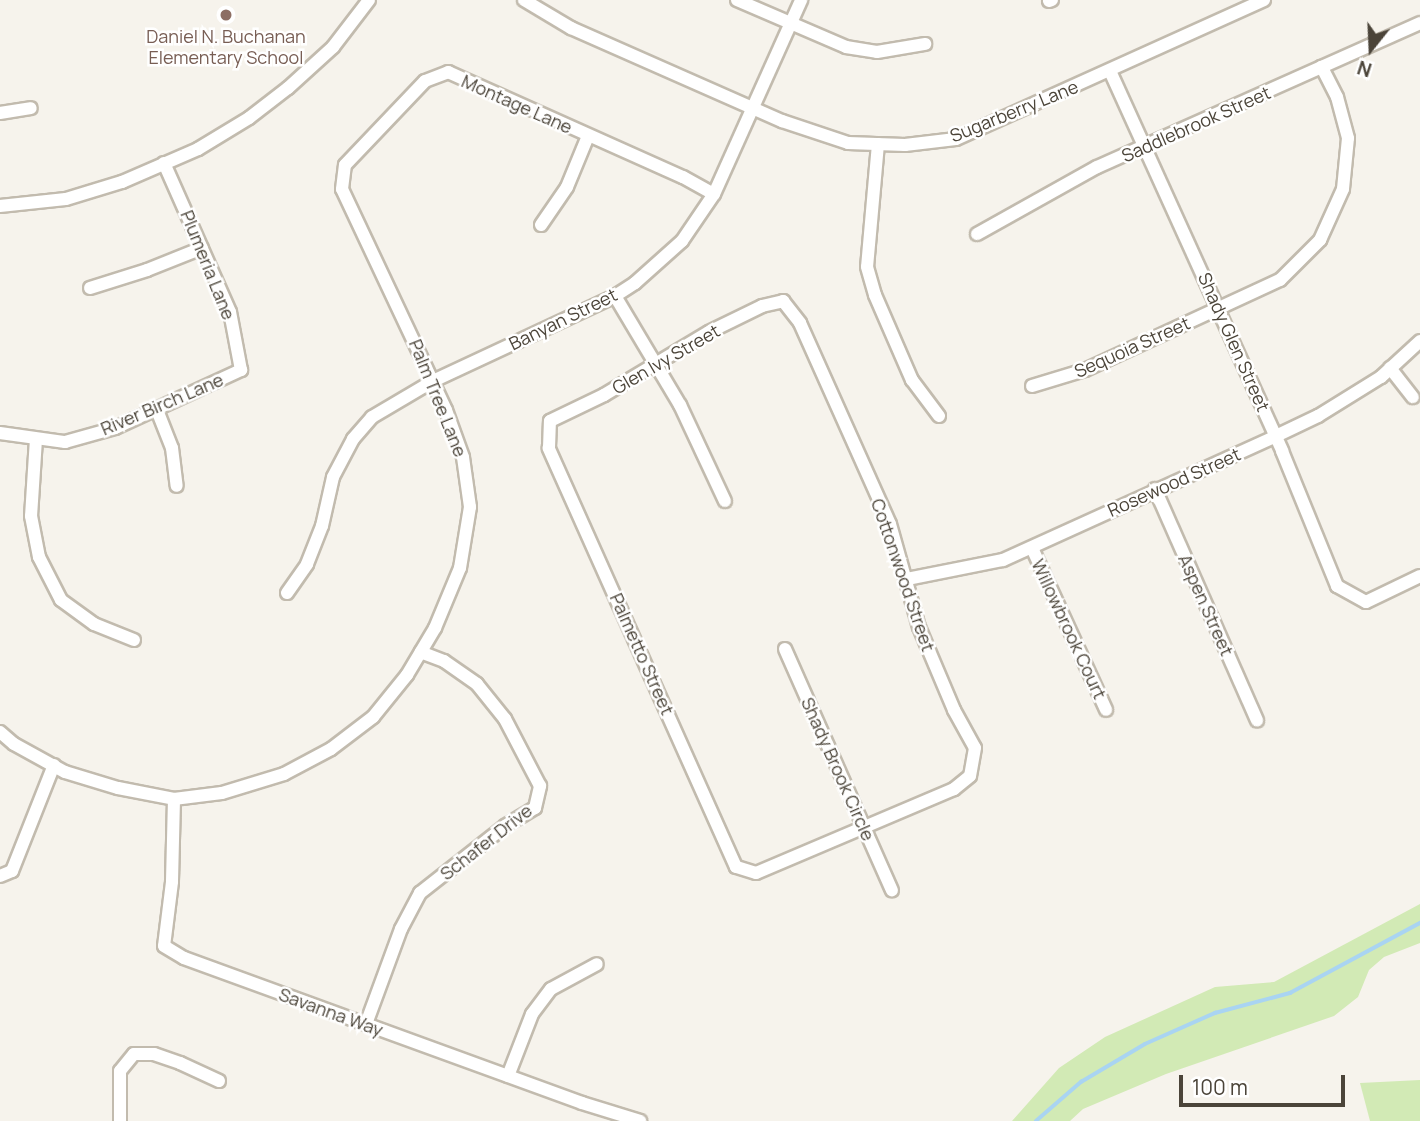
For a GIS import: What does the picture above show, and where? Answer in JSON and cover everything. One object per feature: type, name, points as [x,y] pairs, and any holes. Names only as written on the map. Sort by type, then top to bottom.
[{"type":"street","points":[[0,206],[66,199],[122,182],[198,149],[288,88],[333,47],[369,0]]},
{"type":"street","name":"Sugarberry Lane","points":[[524,0],[571,28],[782,121],[848,143],[905,145],[956,139],[1264,0]]},
{"type":"street","points":[[737,0],[846,47],[877,52],[925,44]]},
{"type":"street","name":"Banyan Street","points":[[287,593],[307,564],[322,526],[333,477],[353,439],[372,417],[433,381],[615,296],[635,283],[682,241],[714,194],[801,0]]},
{"type":"street","name":"Saddlebrook Street","points":[[977,234],[1097,167],[1145,148],[1420,23]]},
{"type":"street","name":"Sequoia Street","points":[[1032,386],[1086,370],[1280,280],[1320,240],[1343,189],[1348,138],[1337,97],[1322,67]]},
{"type":"street","name":"Shady Glen Street","points":[[1110,71],[1276,436],[1337,586],[1366,603],[1420,576]]},
{"type":"street","name":"Montage Lane","points":[[345,165],[366,147],[425,81],[448,72],[683,177],[714,194]]},
{"type":"street","points":[[0,113],[31,108]]},
{"type":"street","points":[[541,225],[566,187],[588,136]]},
{"type":"street","points":[[878,144],[867,267],[875,295],[912,380],[939,416]]},
{"type":"street","name":"Plumeria Lane","points":[[164,163],[230,313],[241,370]]},
{"type":"street","name":"Palm Tree Lane","points":[[0,732],[14,744],[54,765],[118,788],[174,799],[222,793],[284,774],[331,749],[373,717],[407,676],[460,568],[470,508],[463,457],[433,381],[342,190],[345,165]]},
{"type":"street","points":[[90,288],[147,270],[202,248]]},
{"type":"street","points":[[615,296],[680,405],[725,501]]},
{"type":"street","name":"Glen Ivy Street","points":[[550,421],[604,395],[654,362],[762,306],[783,300]]},
{"type":"street","name":"Cottonwood Street","points":[[783,300],[800,323],[890,524],[919,626],[954,710],[975,748],[970,776],[954,789],[863,825]]},
{"type":"street","name":"Rosewood Street","points":[[907,579],[1003,560],[1276,436],[1318,416],[1391,369],[1420,341]]},
{"type":"street","points":[[1391,369],[1413,397]]},
{"type":"street","name":"River Birch Lane","points":[[0,433],[65,442],[115,428],[241,370]]},
{"type":"street","points":[[157,410],[173,448],[177,486]]},
{"type":"street","name":"Palmetto Street","points":[[550,421],[549,448],[736,867],[756,873],[863,825]]},
{"type":"street","points":[[36,439],[31,516],[39,557],[61,600],[94,624],[135,640]]},
{"type":"street","name":"Aspen Street","points":[[1155,489],[1257,720]]},
{"type":"street","name":"Willowbrook Сourt","points":[[1032,548],[1106,710]]},
{"type":"street","name":"Shady Brook Circle","points":[[785,649],[892,890]]},
{"type":"street","name":"Schafer Drive","points":[[366,1024],[401,929],[421,893],[483,842],[535,808],[540,786],[505,719],[477,684],[444,662],[421,652]]},
{"type":"street","points":[[0,876],[12,871],[54,765]]},
{"type":"street","name":"Savanna Way","points":[[174,799],[172,882],[164,946],[184,958],[639,1121]]},
{"type":"street","points":[[508,1076],[532,1014],[551,989],[597,964]]},
{"type":"street","points":[[120,1121],[120,1072],[134,1054],[154,1054],[219,1081]]},
{"type":"green space","points":[[1420,904],[1420,943],[1384,957],[1369,970],[1358,997],[1334,1016],[1166,1074],[1083,1109],[1070,1121],[1012,1121],[1059,1068],[1105,1037],[1215,987],[1274,982]]},
{"type":"green space","points":[[1420,1080],[1420,1121],[1370,1121],[1360,1083]]},
{"type":"waterway","points":[[1036,1121],[1081,1082],[1145,1044],[1215,1013],[1290,993],[1420,923]]},
{"type":"place","name":"Daniel N. Buchanan Elementary School","points":[[226,15]]}]
